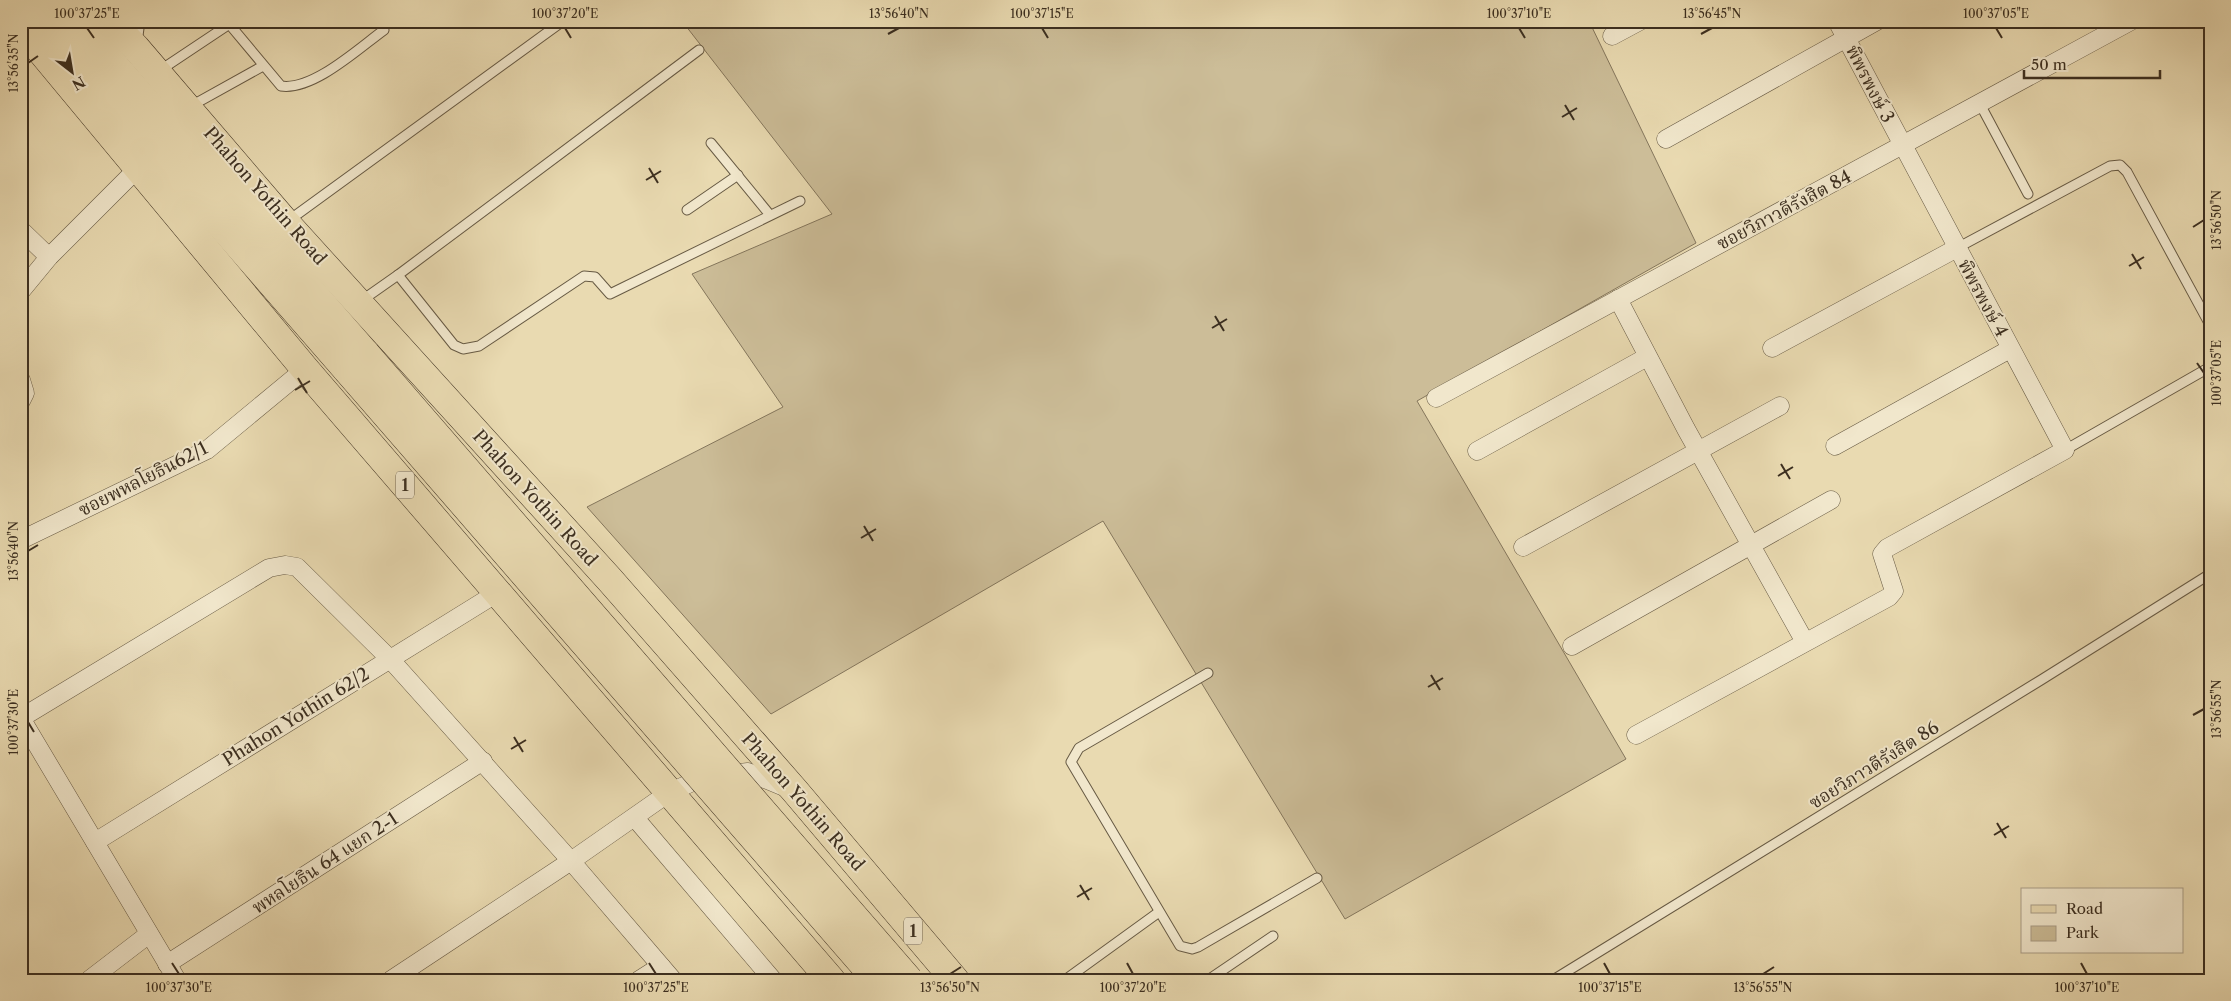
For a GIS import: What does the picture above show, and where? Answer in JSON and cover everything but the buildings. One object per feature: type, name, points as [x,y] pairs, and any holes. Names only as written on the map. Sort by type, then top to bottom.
[{"type":"main road","name":"Phahon Yothin Road","points":[[44,21],[357,362],[909,980]]},
{"type":"main road","name":"Phahon Yothin Road","points":[[76,21],[357,362],[877,980]]},
{"type":"main road","name":"Phahon Yothin Road","points":[[110,21],[157,72],[286,223],[360,302],[422,374],[610,580],[795,791],[955,980]]},
{"type":"main road","name":"1","points":[[21,27],[305,369],[542,642],[668,794],[831,980]]},
{"type":"main road","points":[[542,642],[591,686],[602,693],[626,698],[638,695],[647,689],[656,677],[659,662],[656,649],[648,633],[610,580]]},
{"type":"main road","points":[[795,938],[748,866],[748,850],[766,833],[790,824],[816,830],[872,882]]},
{"type":"street","points":[[1612,36],[1640,21]]},
{"type":"street","name":"พิพรพงษ์ 3","points":[[1837,21],[1902,146]]},
{"type":"street","points":[[1666,139],[1878,21]]},
{"type":"street","name":"ซอยวิภาวดีรังสิต 84","points":[[1436,398],[2130,22]]},
{"type":"street","name":"พิพรพงษ์ 4","points":[[1902,146],[2065,450]]},
{"type":"street","points":[[21,292],[49,257],[137,169]]},
{"type":"street","points":[[21,230],[49,257]]},
{"type":"street","points":[[1772,348],[1957,248]]},
{"type":"street","points":[[1618,299],[1647,357],[1805,642]]},
{"type":"street","points":[[1835,446],[2010,349]]},
{"type":"street","points":[[1477,451],[1647,357]]},
{"type":"street","name":"ซอยพหลโยธิน62/1","points":[[21,540],[206,450],[305,369]]},
{"type":"street","points":[[1523,547],[1780,406]]},
{"type":"street","points":[[1636,735],[1889,598],[1894,590],[1882,554],[1887,548],[2065,450]]},
{"type":"street","points":[[1572,646],[1831,500]]},
{"type":"street","points":[[176,980],[21,718],[269,568],[277,566],[297,567],[390,659],[483,761],[673,980]]},
{"type":"street","name":"Phahon Yothin 62/2","points":[[94,842],[497,592]]},
{"type":"street","name":"พหลโยธิน 64 แยก 2-1","points":[[167,964],[483,761]]},
{"type":"street","points":[[391,980],[571,861],[668,794],[703,777],[748,772],[795,791]]},
{"type":"street","points":[[635,818],[773,980]]},
{"type":"street","points":[[89,980],[149,934]]},
{"type":"street","points":[[639,980],[661,966]]},
{"type":"lane","points":[[136,48],[140,21]]},
{"type":"lane","points":[[286,223],[564,21]]},
{"type":"lane","points":[[157,72],[232,23],[263,66],[282,86],[291,87],[301,85],[332,68],[384,30]]},
{"type":"lane","points":[[360,302],[699,50]]},
{"type":"lane","points":[[187,107],[263,66]]},
{"type":"lane","points":[[1980,104],[2028,194]]},
{"type":"lane","points":[[711,143],[770,215]]},
{"type":"lane","points":[[1957,248],[2110,166],[2120,165],[2127,172],[2210,325]]},
{"type":"lane","points":[[687,210],[738,175]]},
{"type":"lane","points":[[398,275],[454,345],[463,349],[478,346],[584,276],[594,277],[610,294],[800,201]]},
{"type":"lane","points":[[2065,450],[2210,367]]},
{"type":"lane","name":"ซอยวิภาวดีรังสิต 86","points":[[1553,980],[2210,574]]},
{"type":"lane","points":[[1208,673],[1079,748],[1071,762],[1180,946],[1192,949],[1318,878]]},
{"type":"lane","points":[[1065,980],[1159,912]]},
{"type":"lane","points":[[1208,980],[1273,936]]},
{"type":"green space","points":[[682,21],[1589,21],[1696,243],[1417,401],[1626,759],[1345,919],[1103,521],[771,714],[587,507],[783,407],[692,274],[832,214]]}]
